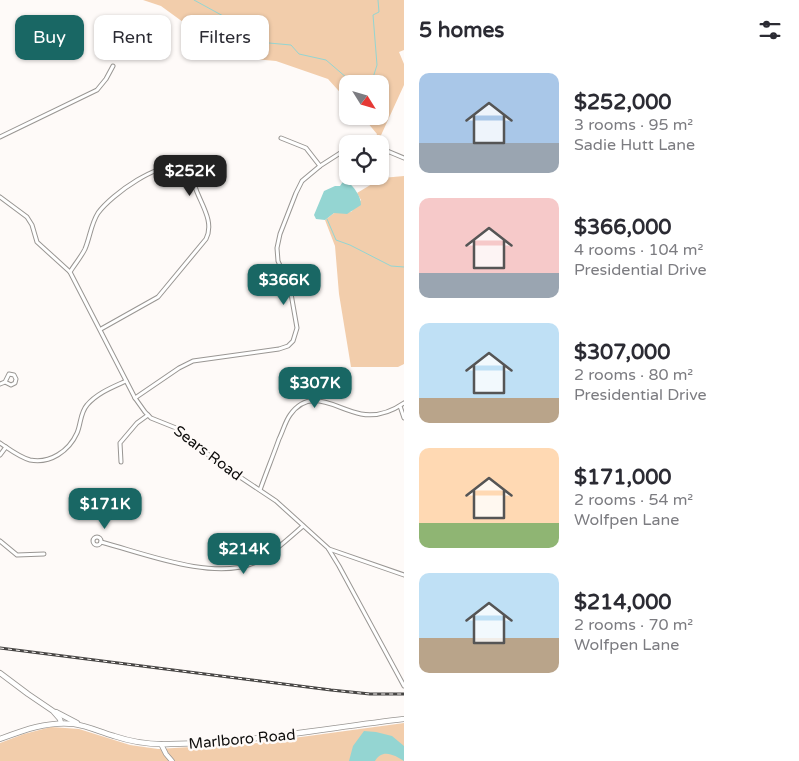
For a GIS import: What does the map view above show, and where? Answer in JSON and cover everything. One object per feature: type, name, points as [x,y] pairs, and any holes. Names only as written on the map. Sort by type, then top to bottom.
[{"type":"main road","name":"Marlboro Road","points":[[0,673],[54,711],[81,725],[129,740],[162,744],[273,737],[404,719]]},
{"type":"main road","points":[[54,711],[60,719],[60,723]]},
{"type":"main road","name":"Marlboro Road","points":[[0,739],[36,726],[60,723],[81,725]]},
{"type":"street","points":[[0,137],[97,90],[113,66]]},
{"type":"street","points":[[281,138],[306,148],[320,166]]},
{"type":"street","points":[[389,152],[404,158]]},
{"type":"street","points":[[136,398],[179,368],[193,361],[279,349],[288,346],[293,341],[297,333],[297,324],[290,288],[278,261],[277,242],[298,188],[306,177],[339,154]]},
{"type":"street","points":[[70,272],[85,249],[98,214],[104,206],[132,182],[149,174],[172,167],[183,169],[189,174],[210,225],[206,239],[158,297],[101,329]]},
{"type":"street","name":"Sears Road","points":[[0,197],[29,220],[37,242],[70,272],[101,329],[126,381],[148,415],[155,420],[176,428],[209,456],[276,500],[328,549],[402,678],[404,686]]},
{"type":"street","points":[[0,443],[29,460],[37,461],[57,456],[74,440],[84,408],[104,392],[126,381]]},
{"type":"street","points":[[0,384],[5,382]]},
{"type":"street","points":[[260,490],[288,418],[301,404],[311,400],[322,400],[360,414],[375,415],[390,412],[404,403]]},
{"type":"street","points":[[400,406],[404,418]]},
{"type":"street","points":[[121,462],[120,443],[148,415]]},
{"type":"street","points":[[0,455],[6,447]]},
{"type":"street","points":[[101,542],[200,568],[243,566],[260,560],[303,526]]},
{"type":"street","points":[[0,541],[17,555],[44,554]]},
{"type":"street","points":[[328,549],[404,575]]},
{"type":"street","points":[[162,744],[166,754],[172,761]]},
{"type":"shaded area","points":[[143,0],[404,0],[404,50],[399,52],[404,64],[404,85],[389,118],[389,75],[339,75],[339,91],[328,79],[276,61],[265,60],[269,60],[269,15],[181,15],[181,21],[161,6]]},
{"type":"shaded area","points":[[370,125],[386,125],[381,135],[377,134]]},
{"type":"shaded area","points":[[404,176],[404,364],[398,367],[351,367],[339,294],[335,246],[325,220],[334,213],[351,212],[361,200],[357,193],[370,185],[389,185],[389,177]]},
{"type":"shaded area","points":[[404,723],[404,761],[0,761],[0,743],[51,727],[79,729],[130,745],[158,749],[257,743]]},
{"type":"water","points":[[352,185],[360,198],[361,205],[347,214],[334,213],[325,220],[316,219],[314,215],[324,191]]},
{"type":"water","points":[[364,731],[392,736],[404,746],[404,761],[393,755],[385,754],[378,757],[375,761],[349,761],[353,746]]},
{"type":"waterway","points":[[194,0],[225,17],[258,42],[291,45],[299,54],[326,60],[344,75]]},
{"type":"waterway","points":[[374,75],[377,65],[373,15],[379,12],[378,0]]},
{"type":"waterway","points":[[327,219],[336,240],[391,266],[404,267]]},
{"type":"railway","points":[[0,648],[331,690],[370,694],[404,694]]}]
